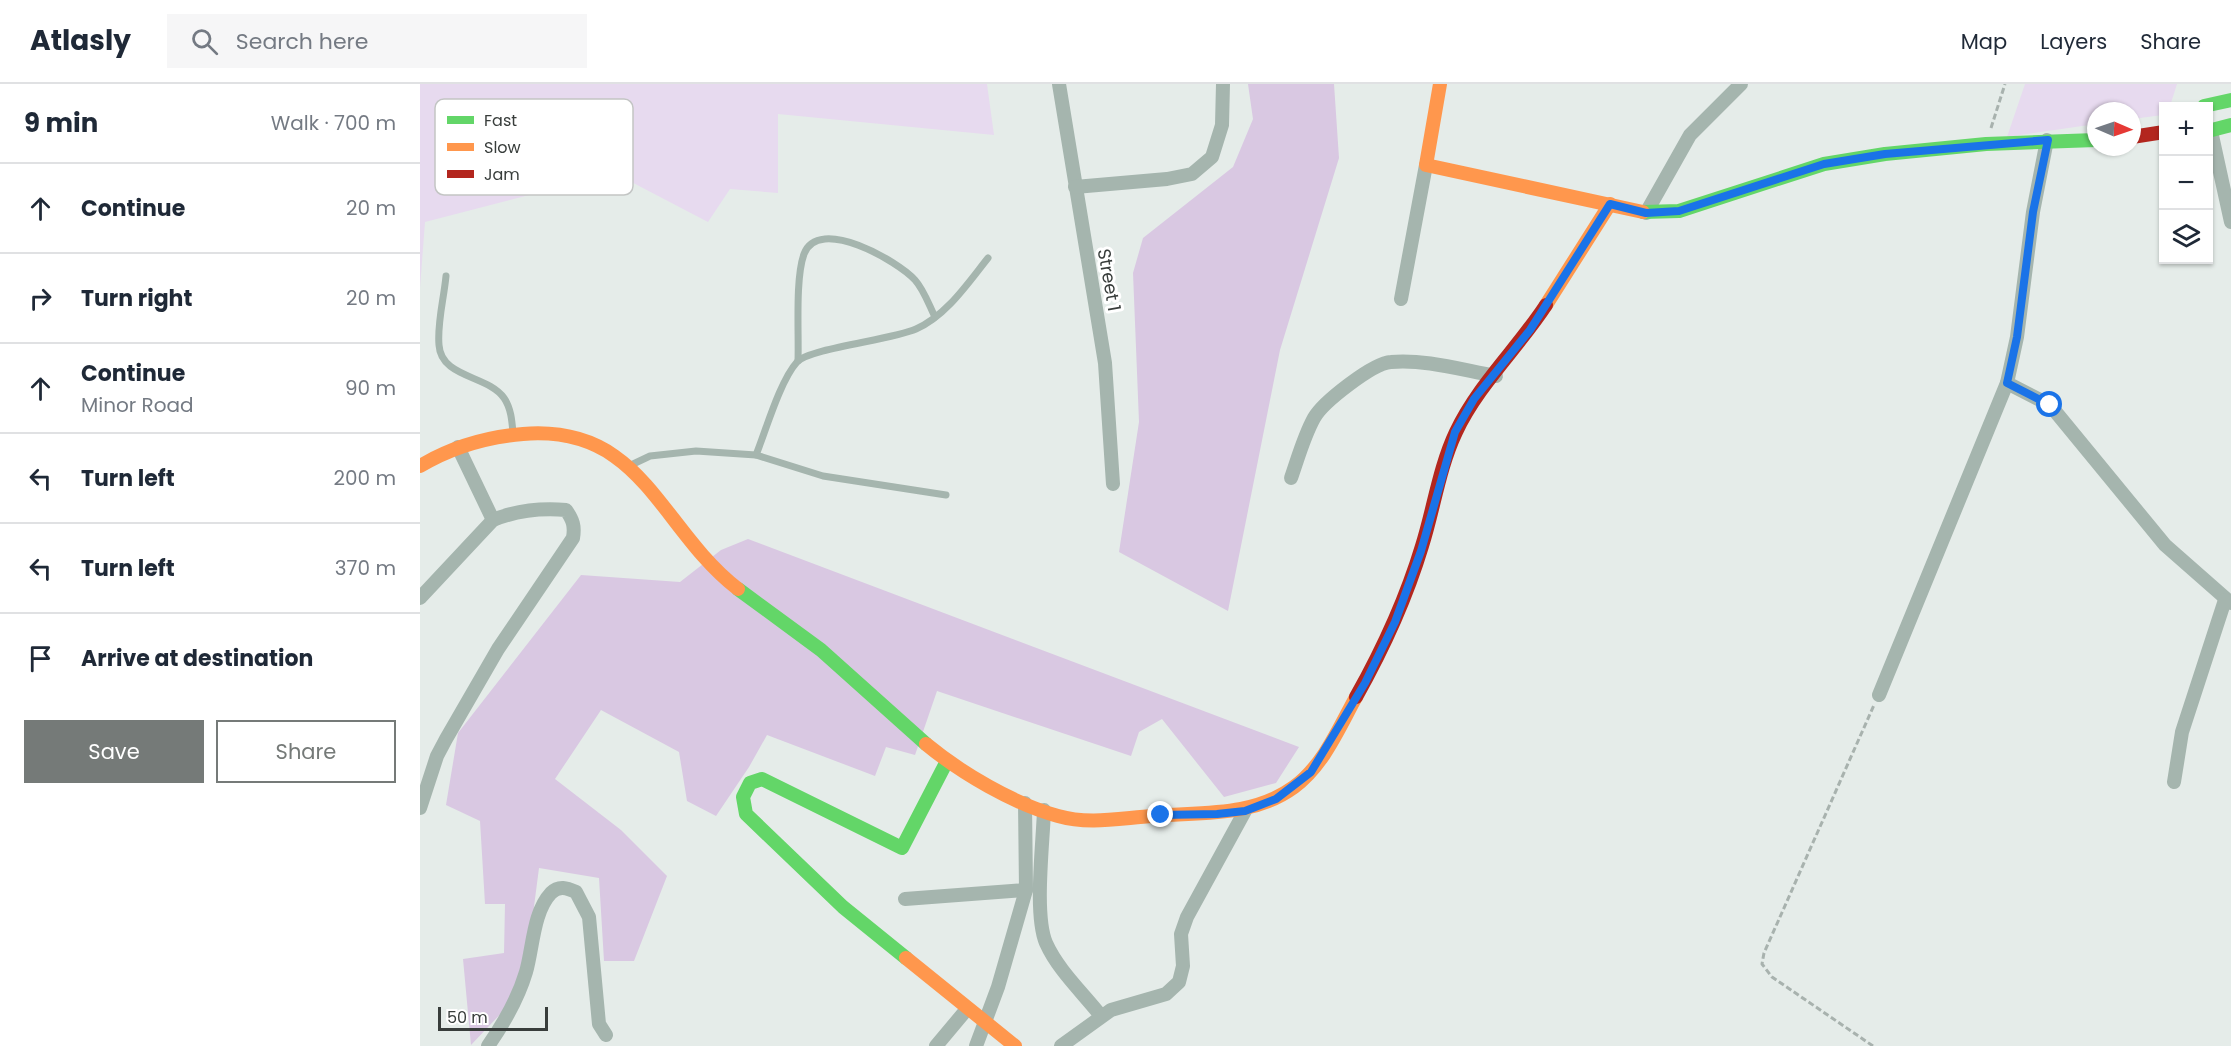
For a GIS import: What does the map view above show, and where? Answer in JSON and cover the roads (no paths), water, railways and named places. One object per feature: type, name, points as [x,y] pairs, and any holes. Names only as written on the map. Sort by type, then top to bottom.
[{"type":"street","name":"Street 1","points":[[1059,84],[1105,363],[1113,484]]},
{"type":"street","points":[[1076,187],[1167,179],[1192,174],[1212,157],[1222,125],[1223,84]]},
{"type":"street","points":[[1401,299],[1440,84]]},
{"type":"street","points":[[1646,213],[1690,135],[1741,84]]},
{"type":"street","points":[[2213,104],[2231,100]]},
{"type":"street","points":[[2213,130],[2231,125]]},
{"type":"street","points":[[2141,135],[2159,132]]},
{"type":"street","points":[[1879,695],[2007,383],[2017,337],[2033,212],[2048,140]]},
{"type":"street","points":[[1426,165],[1646,213],[1679,211],[1824,164],[1885,154],[1986,144],[2087,140]]},
{"type":"street","points":[[2213,144],[2231,222]]},
{"type":"street","points":[[420,466],[471,441],[514,435],[554,433],[596,442],[631,465],[703,558],[729,584],[804,636],[947,761],[1024,803],[1064,818],[1090,821],[1245,811],[1276,799],[1311,772],[1365,683],[1395,622],[1421,551],[1455,432],[1474,399],[1496,376],[1530,330],[1610,204]]},
{"type":"street","points":[[1291,478],[1313,420],[1321,407],[1365,371],[1388,362],[1419,362],[1496,376]]},
{"type":"street","points":[[2007,383],[2050,405],[2165,545],[2228,602],[2182,732],[2174,782]]},
{"type":"street","points":[[458,447],[493,520]]},
{"type":"street","points":[[420,598],[493,520],[508,514],[554,509],[566,510],[575,526],[573,538],[498,649],[446,739],[437,756],[420,808]]},
{"type":"street","points":[[947,761],[902,849],[762,779],[753,780],[747,785],[742,796],[742,806],[746,814],[843,908],[984,1024],[1015,1046]]},
{"type":"street","points":[[976,1046],[998,987],[1026,890],[1024,803]]},
{"type":"street","points":[[1044,810],[1041,870],[1045,941],[1055,960],[1101,1016]]},
{"type":"street","points":[[1060,1046],[1111,1010],[1166,994],[1179,982],[1183,966],[1181,934],[1187,917],[1245,811]]},
{"type":"street","points":[[488,1046],[512,1009],[544,903],[553,891],[565,887],[576,892],[589,917],[599,1024],[606,1035]]},
{"type":"street","points":[[905,899],[1026,890]]},
{"type":"street","points":[[936,1046],[967,1009]]},
{"type":"lane","points":[[756,455],[789,375],[798,360],[801,273],[804,254],[812,243],[828,238],[841,239],[887,258],[917,282],[935,317]]},
{"type":"lane","points":[[798,360],[818,353],[886,339],[917,329],[935,317],[988,258]]},
{"type":"lane","points":[[446,276],[438,345],[443,358],[453,369],[489,386],[503,397],[511,415],[514,435]]},
{"type":"lane","points":[[631,465],[650,456],[696,451],[756,455],[823,476],[946,495]]}]
